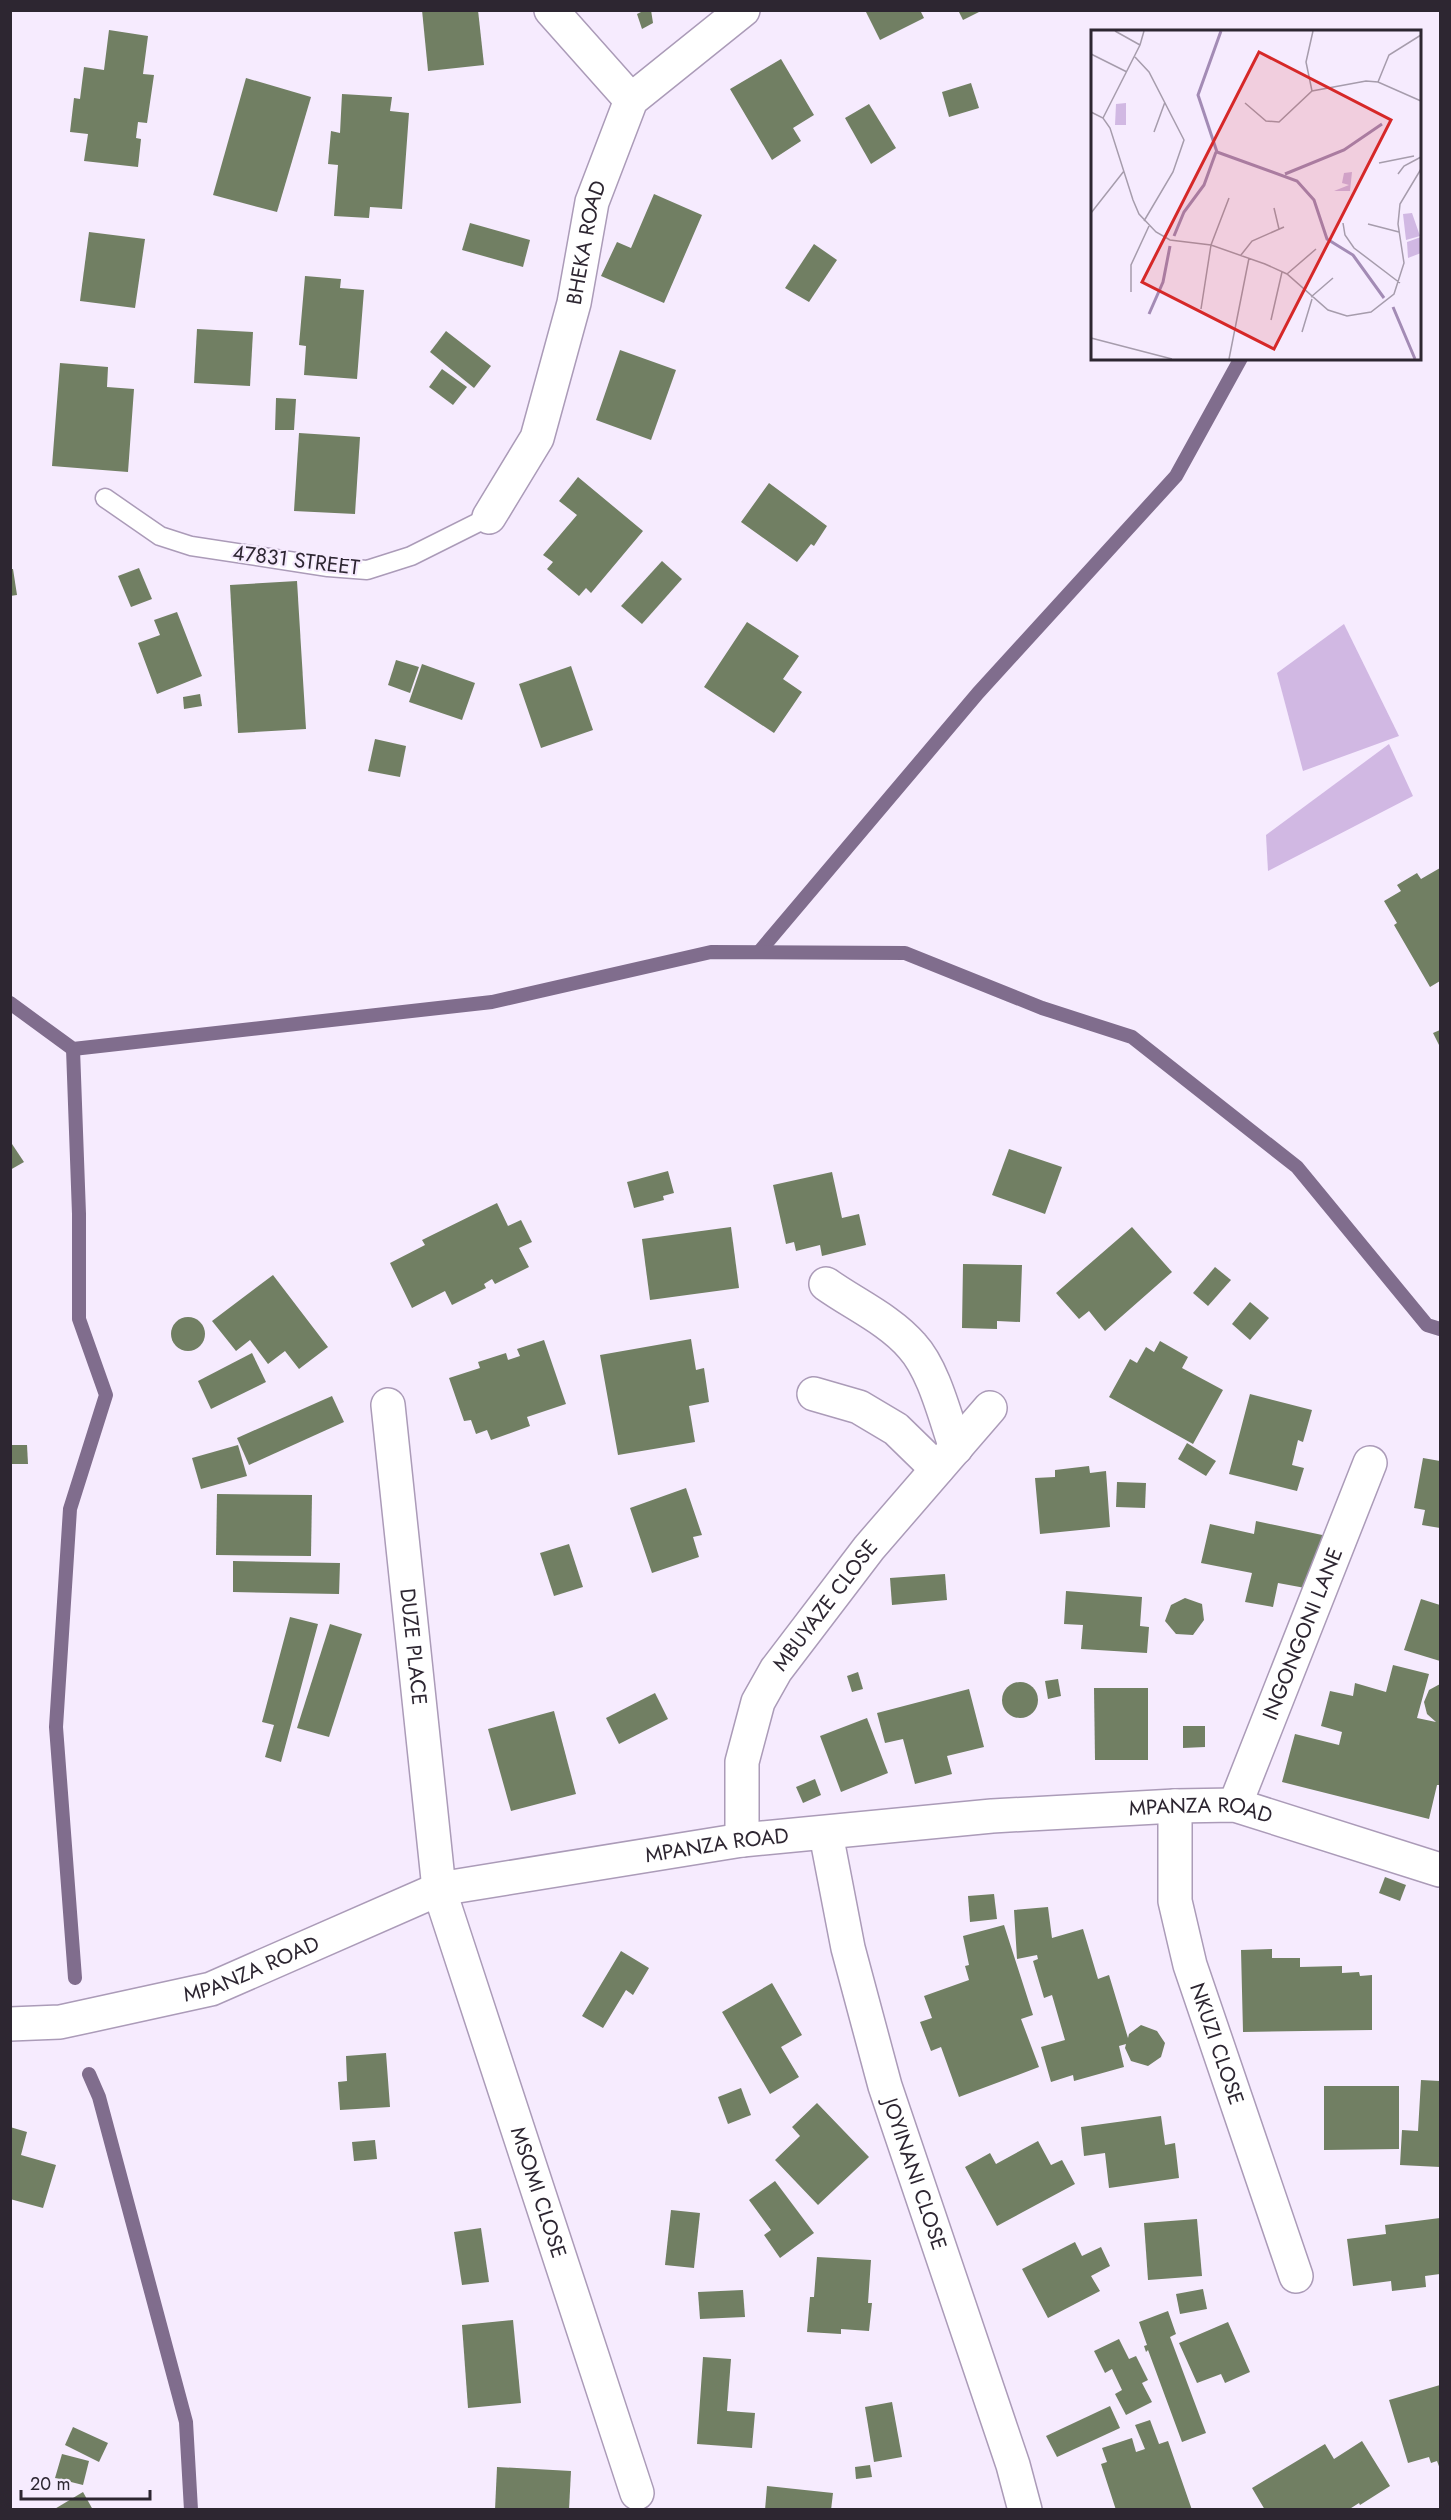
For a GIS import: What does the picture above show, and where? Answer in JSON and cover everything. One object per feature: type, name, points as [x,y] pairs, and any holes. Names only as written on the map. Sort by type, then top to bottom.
[{"type":"street","points":[[551,10],[631,100],[743,10]]},
{"type":"street","name":"BHEKA ROAD","points":[[489,517],[537,438],[574,303],[592,202],[631,100]]},
{"type":"street","points":[[826,1284],[870,1313],[913,1346],[927,1369],[946,1459]]},
{"type":"street","points":[[814,1394],[859,1407],[946,1459]]},
{"type":"street","name":"DUZE PLACE","points":[[388,1405],[439,1889]]},
{"type":"street","name":"MBUYAZE CLOSE","points":[[742,1840],[742,1762],[758,1702],[776,1670],[861,1558],[990,1408]]},
{"type":"street","name":"INGONGONI LANE","points":[[1235,1805],[1370,1463]]},
{"type":"street","name":"MPANZA ROAD","points":[[10,2024],[60,2022],[211,1989],[439,1889],[742,1840],[826,1834],[992,1816],[1235,1805],[1297,1822],[1440,1870]]},
{"type":"street","name":"NKUZI CLOSE","points":[[1175,1806],[1175,1901],[1190,1965],[1296,2276]]},
{"type":"street","name":"JOYINANI CLOSE","points":[[826,1834],[848,1948],[885,2086],[1013,2465],[1025,2510]]},
{"type":"street","name":"MSOMI CLOSE","points":[[439,1889],[637,2493]]},
{"type":"lane","name":"47831 STREET","points":[[105,498],[160,536],[191,546],[328,567],[367,570],[411,556],[489,517]]},
{"type":"shaded area","points":[[1344,624],[1399,736],[1303,771],[1277,673]]},
{"type":"shaded area","points":[[1389,744],[1413,796],[1268,871],[1266,835]]},
{"type":"building","points":[[422,10],[478,10],[484,65],[428,71]]},
{"type":"building","points":[[651,10],[653,23],[642,29],[637,14]]},
{"type":"building","points":[[865,10],[920,10],[924,18],[880,40]]},
{"type":"building","points":[[958,10],[983,10],[963,20]]},
{"type":"building","points":[[109,30],[148,36],[143,74],[154,75],[147,123],[138,122],[136,138],[141,139],[138,167],[84,161],[88,134],[70,132],[74,98],[80,99],[84,67],[104,70]]},
{"type":"building","points":[[781,59],[814,115],[793,128],[801,141],[772,160],[730,89]]},
{"type":"building","points":[[246,78],[311,97],[277,212],[213,195]]},
{"type":"building","points":[[971,83],[979,108],[949,117],[942,92]]},
{"type":"building","points":[[342,94],[392,97],[390,111],[409,113],[402,209],[370,207],[369,218],[334,216],[338,165],[328,164],[331,131],[340,133]]},
{"type":"building","points":[[869,104],[896,148],[871,164],[845,118]]},
{"type":"building","points":[[654,194],[702,215],[664,303],[601,276],[617,242],[631,248]]},
{"type":"building","points":[[470,223],[530,240],[523,267],[462,250]]},
{"type":"building","points":[[89,232],[145,239],[135,308],[80,301]]},
{"type":"building","points":[[814,244],[837,260],[809,302],[785,288]]},
{"type":"building","points":[[305,276],[341,279],[340,288],[364,290],[357,379],[304,375],[306,346],[299,345]]},
{"type":"building","points":[[197,329],[253,332],[250,386],[194,383]]},
{"type":"building","points":[[446,331],[491,366],[474,388],[430,352]]},
{"type":"building","points":[[620,350],[676,370],[651,440],[596,420]]},
{"type":"building","points":[[60,363],[108,367],[107,387],[134,389],[128,472],[52,466]]},
{"type":"building","points":[[442,369],[467,387],[453,405],[429,387]]},
{"type":"building","points":[[276,398],[296,399],[294,430],[275,430]]},
{"type":"building","points":[[299,433],[360,437],[355,514],[294,511]]},
{"type":"building","points":[[578,477],[643,531],[591,593],[586,588],[579,596],[547,569],[553,562],[543,555],[577,515],[559,501]]},
{"type":"building","points":[[769,483],[827,526],[814,546],[811,544],[797,562],[741,522]]},
{"type":"building","points":[[662,561],[682,579],[642,624],[621,606]]},
{"type":"building","points":[[139,568],[152,599],[131,607],[118,576]]},
{"type":"building","points":[[10,569],[13,569],[17,595],[10,596]]},
{"type":"building","points":[[297,581],[306,729],[238,733],[230,585]]},
{"type":"building","points":[[177,612],[202,676],[157,694],[138,643],[160,635],[154,620]]},
{"type":"building","points":[[747,622],[799,656],[783,679],[802,692],[774,733],[704,687]]},
{"type":"building","points":[[396,660],[419,667],[410,693],[388,685]]},
{"type":"building","points":[[422,664],[475,683],[462,720],[409,702]]},
{"type":"building","points":[[571,666],[593,730],[541,748],[519,684]]},
{"type":"building","points":[[200,694],[202,706],[184,709],[183,697]]},
{"type":"building","points":[[375,739],[406,746],[400,777],[368,771]]},
{"type":"building","points":[[1440,868],[1440,981],[1430,987],[1394,925],[1397,923],[1384,901],[1401,891],[1397,885],[1417,873],[1421,879]]},
{"type":"building","points":[[1440,1030],[1440,1047],[1433,1033]]},
{"type":"building","points":[[10,1141],[24,1162],[10,1170]]},
{"type":"building","points":[[1009,1149],[1062,1167],[1045,1214],[992,1195]]},
{"type":"building","points":[[668,1171],[674,1193],[663,1196],[664,1200],[634,1208],[627,1182]]},
{"type":"building","points":[[832,1172],[842,1218],[859,1214],[866,1245],[822,1256],[820,1245],[796,1251],[794,1242],[786,1244],[773,1185]]},
{"type":"building","points":[[497,1203],[508,1226],[521,1220],[532,1242],[519,1248],[529,1267],[495,1284],[492,1279],[484,1284],[486,1288],[452,1305],[445,1291],[412,1308],[390,1263],[425,1245],[422,1240]]},
{"type":"building","points":[[731,1227],[739,1288],[650,1300],[642,1239]]},
{"type":"building","points":[[1132,1227],[1172,1272],[1105,1331],[1089,1311],[1079,1319],[1056,1293]]},
{"type":"building","points":[[963,1264],[1022,1265],[1020,1322],[997,1321],[997,1329],[962,1328]]},
{"type":"building","points":[[1215,1267],[1231,1280],[1208,1306],[1193,1293]]},
{"type":"building","points":[[273,1275],[328,1347],[299,1369],[285,1351],[268,1364],[250,1340],[236,1351],[212,1321]]},
{"type":"building","points":[[1250,1302],[1269,1318],[1250,1340],[1232,1324]]},
{"type":"building","points":[[188,1317],[200,1322],[205,1334],[200,1346],[188,1351],[176,1346],[171,1334],[176,1322]]},
{"type":"building","points":[[691,1339],[696,1370],[704,1368],[709,1402],[689,1406],[695,1442],[618,1455],[600,1355]]},
{"type":"building","points":[[544,1340],[566,1404],[527,1417],[530,1426],[491,1440],[487,1430],[476,1434],[471,1420],[464,1421],[449,1378],[480,1368],[478,1362],[506,1353],[508,1360],[520,1356],[517,1349]]},
{"type":"building","points":[[1160,1341],[1188,1357],[1182,1368],[1223,1390],[1193,1444],[1109,1397],[1130,1359],[1137,1363],[1146,1347],[1154,1352]]},
{"type":"building","points":[[252,1353],[266,1382],[211,1409],[198,1381]]},
{"type":"building","points":[[1250,1394],[1312,1410],[1303,1442],[1298,1440],[1292,1465],[1304,1468],[1297,1491],[1229,1474]]},
{"type":"building","points":[[332,1396],[344,1422],[249,1465],[237,1438]]},
{"type":"building","points":[[1187,1443],[1216,1461],[1206,1476],[1178,1459]]},
{"type":"building","points":[[10,1445],[27,1445],[28,1464],[10,1464]]},
{"type":"building","points":[[238,1445],[247,1476],[201,1489],[192,1458]]},
{"type":"building","points":[[1423,1458],[1440,1461],[1440,1528],[1422,1525],[1425,1510],[1414,1508]]},
{"type":"building","points":[[1089,1466],[1090,1473],[1106,1471],[1110,1527],[1040,1534],[1035,1478],[1055,1477],[1055,1470]]},
{"type":"building","points":[[1117,1482],[1146,1483],[1145,1508],[1116,1507]]},
{"type":"building","points":[[686,1488],[702,1535],[693,1537],[699,1557],[652,1573],[630,1508]]},
{"type":"building","points":[[217,1494],[312,1495],[311,1556],[216,1555]]},
{"type":"building","points":[[1256,1521],[1327,1536],[1316,1590],[1278,1583],[1273,1607],[1245,1602],[1252,1573],[1201,1563],[1210,1524],[1254,1534]]},
{"type":"building","points":[[569,1544],[583,1587],[554,1596],[540,1553]]},
{"type":"building","points":[[233,1561],[340,1563],[339,1594],[233,1592]]},
{"type":"building","points":[[945,1574],[947,1600],[892,1605],[890,1578]]},
{"type":"building","points":[[1066,1591],[1142,1597],[1140,1626],[1149,1627],[1147,1653],[1081,1649],[1083,1625],[1064,1624]]},
{"type":"building","points":[[1185,1598],[1202,1604],[1204,1620],[1193,1635],[1176,1634],[1165,1621],[1171,1605]]},
{"type":"building","points":[[1421,1599],[1440,1605],[1440,1661],[1404,1650]]},
{"type":"building","points":[[290,1617],[318,1624],[281,1762],[265,1757],[274,1725],[262,1722]]},
{"type":"building","points":[[330,1624],[362,1634],[329,1737],[297,1728]]},
{"type":"building","points":[[1393,1665],[1429,1674],[1417,1718],[1436,1722],[1427,1714],[1424,1702],[1429,1690],[1440,1684],[1440,1785],[1437,1785],[1429,1819],[1282,1782],[1295,1734],[1339,1745],[1342,1732],[1321,1726],[1330,1691],[1353,1696],[1355,1683],[1386,1692]]},
{"type":"building","points":[[858,1672],[863,1689],[852,1692],[847,1676]]},
{"type":"building","points":[[1058,1679],[1061,1696],[1048,1699],[1045,1681]]},
{"type":"building","points":[[1020,1682],[1033,1687],[1038,1700],[1033,1713],[1020,1718],[1007,1713],[1002,1700],[1007,1687]]},
{"type":"building","points":[[1094,1688],[1148,1688],[1148,1760],[1095,1760]]},
{"type":"building","points":[[969,1689],[984,1747],[947,1756],[952,1774],[915,1784],[903,1739],[885,1743],[877,1713]]},
{"type":"building","points":[[655,1693],[668,1719],[619,1744],[606,1718]]},
{"type":"building","points":[[554,1711],[576,1794],[511,1811],[488,1729]]},
{"type":"building","points":[[867,1718],[888,1773],[841,1792],[820,1736]]},
{"type":"building","points":[[1183,1726],[1205,1726],[1205,1747],[1183,1748]]},
{"type":"building","points":[[815,1779],[821,1795],[803,1803],[796,1787]]},
{"type":"building","points":[[1385,1877],[1406,1885],[1400,1901],[1379,1893]]},
{"type":"building","points":[[994,1894],[997,1919],[970,1922],[968,1896]]},
{"type":"building","points":[[1048,1907],[1052,1938],[1083,1929],[1098,1979],[1109,1975],[1128,2038],[1129,2034],[1141,2025],[1157,2031],[1165,2043],[1161,2057],[1148,2066],[1131,2061],[1125,2048],[1126,2044],[1119,2046],[1124,2067],[1074,2081],[1073,2075],[1051,2082],[1041,2047],[1065,2040],[1052,1995],[1044,1998],[1033,1961],[1038,1959],[1037,1955],[1017,1959],[1014,1910]]},
{"type":"building","points":[[1004,1925],[1033,2015],[1021,2019],[1039,2067],[959,2097],[941,2047],[931,2051],[920,2022],[932,2018],[924,1996],[969,1980],[965,1966],[969,1965],[963,1936]]},
{"type":"building","points":[[1272,1949],[1272,1958],[1300,1958],[1300,1967],[1342,1966],[1342,1973],[1359,1972],[1360,1976],[1372,1975],[1372,2030],[1243,2032],[1241,1950]]},
{"type":"building","points":[[621,1951],[649,1968],[633,1995],[626,1990],[603,2028],[582,2016]]},
{"type":"building","points":[[772,1983],[802,2035],[781,2047],[799,2077],[770,2094],[722,2012]]},
{"type":"building","points":[[386,2053],[390,2107],[340,2110],[338,2082],[347,2081],[346,2056]]},
{"type":"building","points":[[1421,2080],[1440,2081],[1440,2167],[1400,2165],[1402,2130],[1418,2131]]},
{"type":"building","points":[[1324,2086],[1399,2086],[1399,2149],[1324,2150]]},
{"type":"building","points":[[741,2088],[751,2115],[728,2124],[718,2097]]},
{"type":"building","points":[[817,2103],[869,2157],[818,2205],[775,2160],[800,2136],[792,2127]]},
{"type":"building","points":[[1161,2116],[1165,2145],[1175,2143],[1179,2178],[1109,2188],[1105,2153],[1084,2156],[1081,2127]]},
{"type":"building","points":[[10,2127],[27,2132],[21,2155],[56,2165],[43,2208],[10,2199]]},
{"type":"building","points":[[375,2140],[377,2159],[354,2161],[352,2142]]},
{"type":"building","points":[[1038,2141],[1051,2165],[1062,2160],[1075,2184],[997,2226],[965,2167],[990,2153],[996,2164]]},
{"type":"building","points":[[775,2181],[814,2233],[780,2258],[764,2235],[771,2230],[749,2200]]},
{"type":"building","points":[[671,2210],[700,2213],[694,2268],[665,2265]]},
{"type":"building","points":[[1440,2218],[1440,2274],[1425,2276],[1426,2287],[1392,2291],[1391,2281],[1353,2286],[1347,2239],[1386,2234],[1385,2225]]},
{"type":"building","points":[[1197,2219],[1202,2276],[1148,2280],[1144,2223]]},
{"type":"building","points":[[481,2228],[489,2282],[462,2285],[454,2232]]},
{"type":"building","points":[[1075,2242],[1082,2256],[1101,2247],[1110,2266],[1091,2276],[1100,2291],[1048,2318],[1022,2269]]},
{"type":"building","points":[[817,2257],[871,2260],[868,2303],[872,2303],[869,2331],[841,2329],[841,2334],[807,2332],[810,2297],[814,2297]]},
{"type":"building","points":[[1203,2289],[1207,2309],[1180,2314],[1176,2294]]},
{"type":"building","points":[[743,2290],[745,2317],[700,2319],[698,2292]]},
{"type":"building","points":[[1168,2311],[1176,2334],[1170,2337],[1206,2433],[1182,2442],[1148,2350],[1146,2352],[1144,2346],[1147,2345],[1139,2322]]},
{"type":"building","points":[[513,2320],[521,2403],[468,2408],[462,2325]]},
{"type":"building","points":[[1228,2322],[1250,2372],[1225,2383],[1221,2374],[1197,2383],[1179,2343]]},
{"type":"building","points":[[1119,2339],[1129,2359],[1136,2356],[1148,2380],[1142,2383],[1152,2402],[1126,2415],[1115,2394],[1122,2390],[1112,2369],[1105,2373],[1094,2351]]},
{"type":"building","points":[[703,2357],[731,2359],[727,2411],[755,2413],[752,2448],[697,2444]]},
{"type":"building","points":[[1440,2385],[1440,2469],[1437,2461],[1431,2463],[1429,2457],[1408,2463],[1389,2400]]},
{"type":"building","points":[[892,2402],[902,2457],[874,2462],[865,2407]]},
{"type":"building","points":[[1110,2406],[1120,2428],[1057,2457],[1046,2436]]},
{"type":"building","points":[[1150,2420],[1159,2444],[1168,2441],[1192,2510],[1116,2510],[1101,2464],[1107,2462],[1102,2448],[1132,2438],[1136,2452],[1145,2449],[1135,2425]]},
{"type":"building","points":[[73,2427],[108,2443],[99,2462],[65,2445]]},
{"type":"building","points":[[1362,2441],[1390,2486],[1360,2505],[1359,2503],[1348,2510],[1265,2510],[1252,2488],[1325,2444],[1334,2459]]},
{"type":"building","points":[[62,2454],[89,2461],[83,2485],[55,2478]]},
{"type":"building","points":[[870,2465],[872,2477],[856,2479],[855,2467]]},
{"type":"building","points":[[497,2467],[571,2471],[569,2510],[495,2510]]},
{"type":"building","points":[[767,2486],[833,2493],[831,2510],[765,2510]]},
{"type":"building","points":[[83,2492],[93,2510],[53,2510]]},
{"type":"waterway","points":[[759,952],[978,693],[1176,476],[1240,360]]},
{"type":"waterway","points":[[10,1003],[73,1049],[492,1002],[711,952],[905,953],[1042,1008],[1132,1037],[1297,1167],[1427,1325],[1440,1329]]},
{"type":"waterway","points":[[73,1049],[79,1214],[79,1319],[106,1395],[70,1509],[56,1727],[75,1978]]},
{"type":"waterway","points":[[89,2074],[99,2097],[186,2422],[191,2510]]}]
